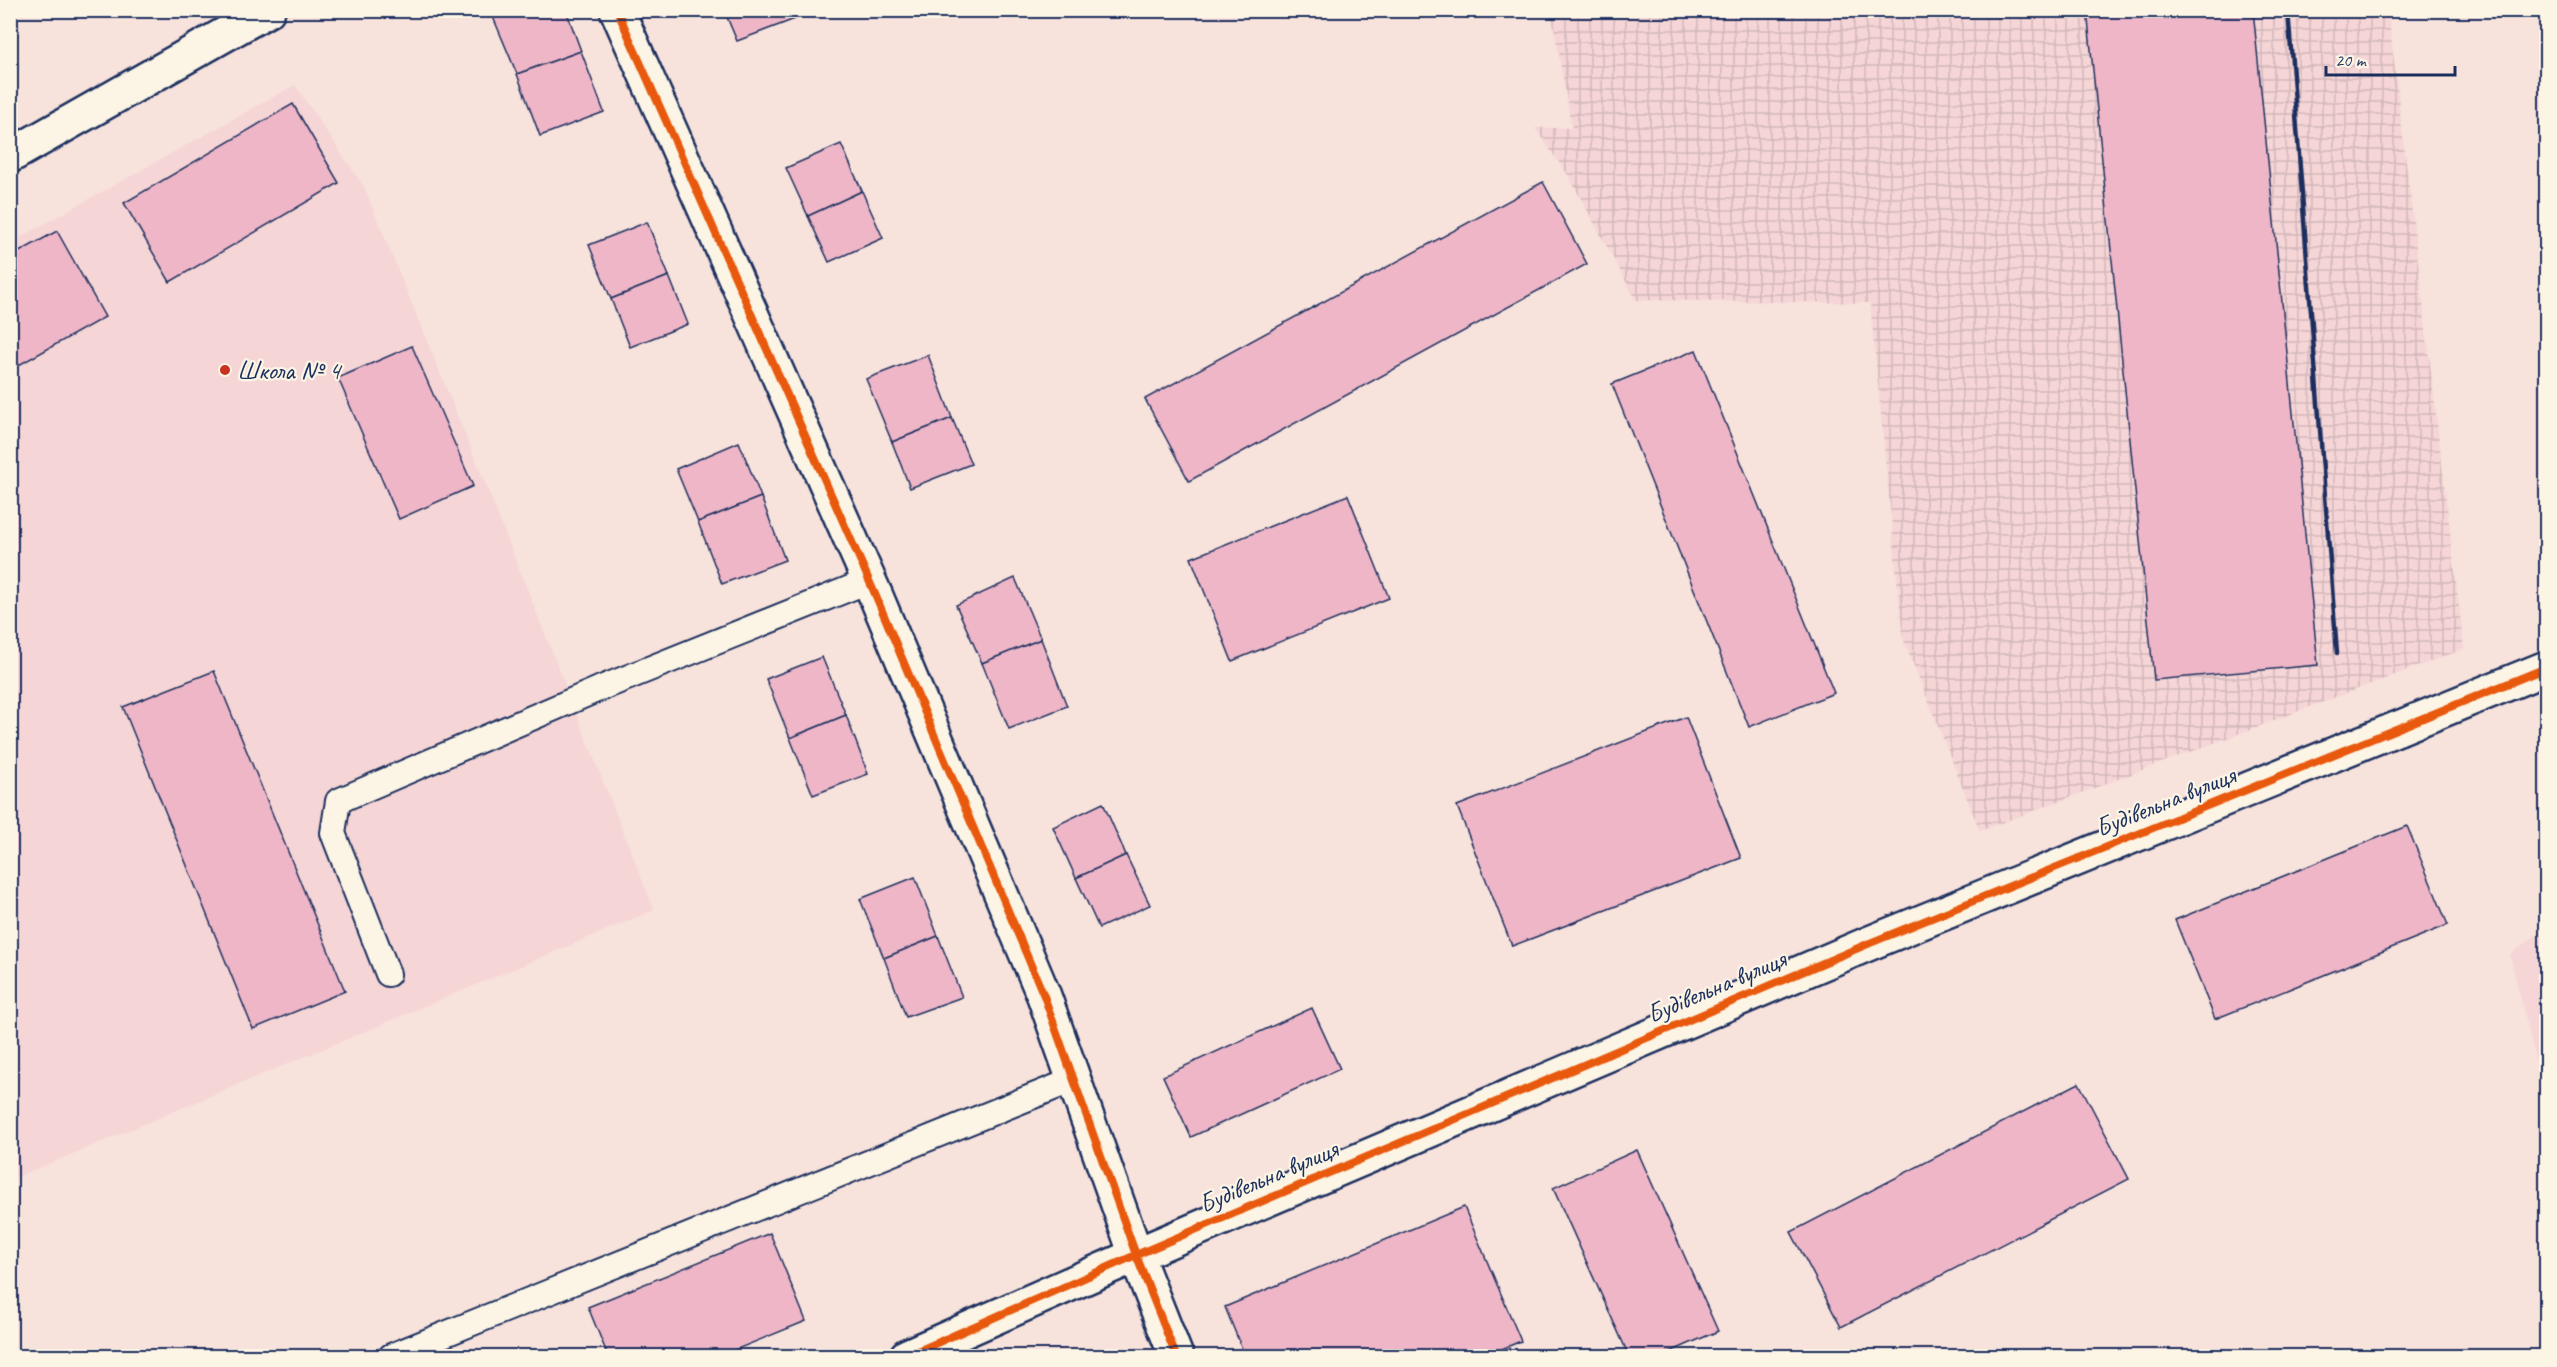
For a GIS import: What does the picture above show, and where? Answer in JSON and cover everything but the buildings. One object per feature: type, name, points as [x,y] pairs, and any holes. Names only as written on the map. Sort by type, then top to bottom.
[{"type":"street","points":[[10,156],[268,10]]},
{"type":"street","points":[[617,10],[868,581],[1044,996],[1136,1255],[1176,1356]]},
{"type":"street","name":"Будівельна вулиця","points":[[907,1356],[1136,1255],[1870,943],[2547,669]]},
{"type":"lane","points":[[388,975],[333,832],[338,801],[599,689],[868,581]]},
{"type":"lane","points":[[391,1356],[1073,1080]]},
{"type":"shaded area","points":[[1551,11],[2388,11],[2464,649],[1980,831],[1903,638],[1870,303],[1636,300],[1568,175],[1535,128],[1572,128]]},
{"type":"shaded area","points":[[295,85],[364,187],[491,498],[654,910],[15,1178],[10,1168],[10,243]]},
{"type":"shaded area","points":[[2546,927],[2546,1102],[2510,955]]},
{"type":"railway","points":[[2288,10],[2337,653]]},
{"type":"cycle path","points":[[617,10],[875,594],[1044,996],[1136,1255],[1176,1356]]},
{"type":"cycle path","points":[[907,1356],[1136,1255],[1870,943],[2546,668]]},
{"type":"place","name":"Школа № 4","points":[[225,370]]}]
